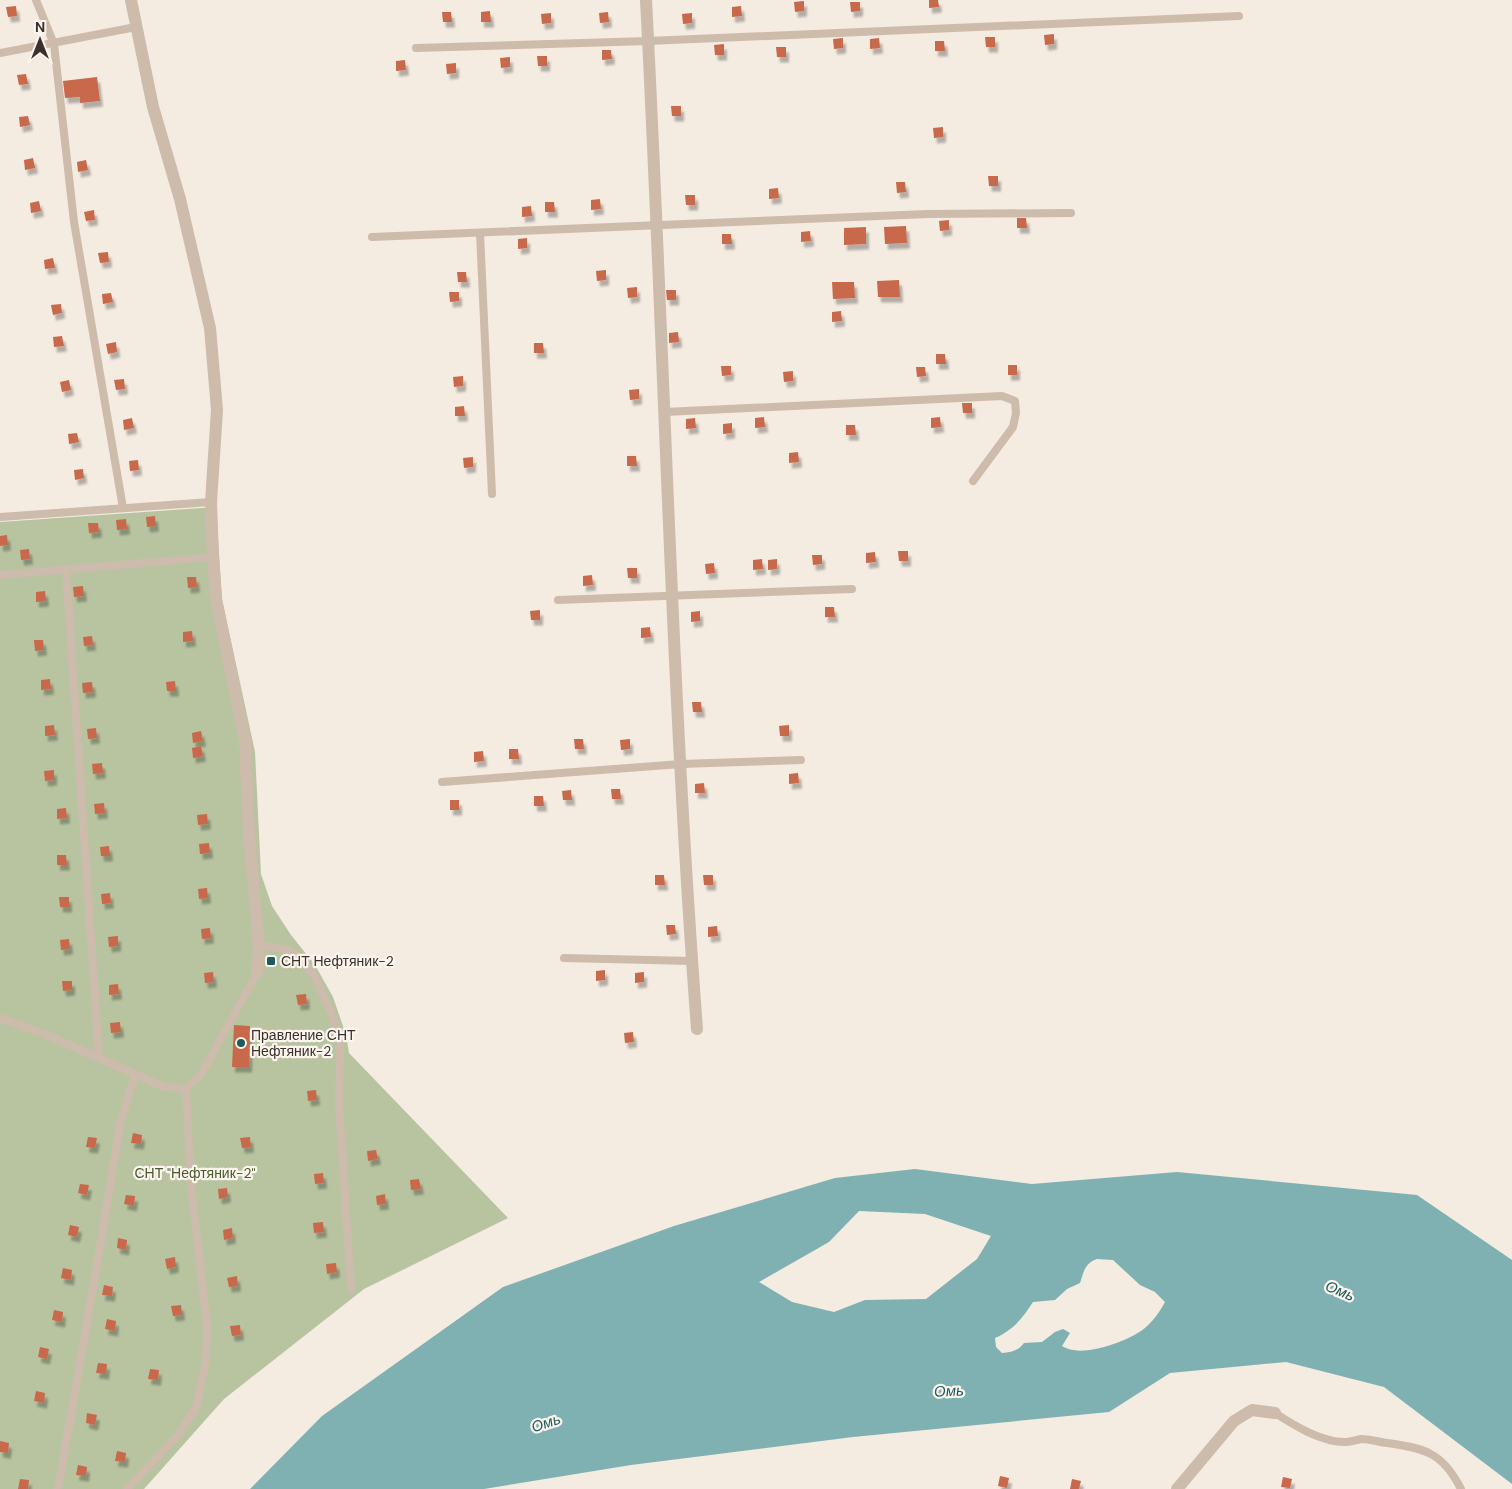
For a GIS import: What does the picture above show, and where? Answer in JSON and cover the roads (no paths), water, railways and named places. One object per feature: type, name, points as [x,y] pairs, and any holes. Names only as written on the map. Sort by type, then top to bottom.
[{"type":"street","points":[[131,0],[153,107],[180,199],[210,328],[217,410],[211,502],[216,599],[245,741],[249,835],[258,945],[258,973]]},
{"type":"street","points":[[646,0],[658,226],[672,596],[697,1029]]},
{"type":"street","points":[[1177,1489],[1234,1421],[1252,1410],[1275,1413]]},
{"type":"lane","points":[[36,0],[54,44],[74,222],[123,508]]},
{"type":"lane","points":[[416,48],[648,41],[1240,16]]},
{"type":"lane","points":[[0,53],[136,27]]},
{"type":"lane","points":[[372,237],[928,214],[1071,213]]},
{"type":"lane","points":[[480,234],[492,494]]},
{"type":"lane","points":[[665,412],[1002,396],[1015,401],[1016,413],[1013,427],[973,481]]},
{"type":"lane","points":[[0,518],[211,502]]},
{"type":"lane","points":[[0,575],[213,558]]},
{"type":"lane","points":[[66,570],[99,1057]]},
{"type":"lane","points":[[558,600],[852,589]]},
{"type":"lane","points":[[442,782],[681,764],[801,760]]},
{"type":"lane","points":[[258,945],[288,950],[300,957],[315,977],[327,1003],[340,1040],[339,1106],[351,1289]]},
{"type":"lane","points":[[564,958],[692,961]]},
{"type":"lane","points":[[127,1489],[179,1434],[196,1407],[205,1366],[207,1327],[191,1185],[186,1089],[202,1073],[258,973]]},
{"type":"lane","points":[[0,1018],[99,1057],[135,1076],[164,1087],[186,1089]]},
{"type":"lane","points":[[58,1489],[104,1230],[120,1122],[135,1076]]},
{"type":"lane","points":[[1275,1413],[1297,1427],[1326,1438],[1345,1442],[1361,1439],[1414,1446],[1434,1455],[1451,1469],[1460,1489]]},
{"type":"water","name":"Омь","points":[[915,1169],[1032,1184],[1177,1172],[1417,1195],[1512,1260],[1512,1484],[1384,1387],[1286,1362],[1170,1373],[1109,1412],[853,1437],[631,1465],[484,1489],[250,1489],[322,1416],[503,1287],[674,1226],[835,1178]],"holes":[[[859,1211],[925,1214],[991,1236],[977,1259],[926,1299],[865,1300],[834,1312],[792,1302],[759,1282],[829,1242]],[[1097,1259],[1113,1260],[1140,1285],[1155,1292],[1165,1302],[1145,1328],[1120,1342],[1088,1350],[1078,1351],[1062,1346],[1070,1333],[1063,1329],[1055,1332],[1042,1342],[1024,1343],[1012,1352],[1002,1353],[996,1347],[995,1338],[1017,1323],[1033,1302],[1055,1300],[1067,1289],[1080,1283],[1087,1265]]]},
{"type":"place","name":"СНТ Нефтяник-2","points":[[271,961]]},
{"type":"place","name":"Правление СНТ Нефтяник-2","points":[[241,1043]]},
{"type":"park label","name":"СНТ \"Нефтяник-2\"","points":[[195,1173]]}]
